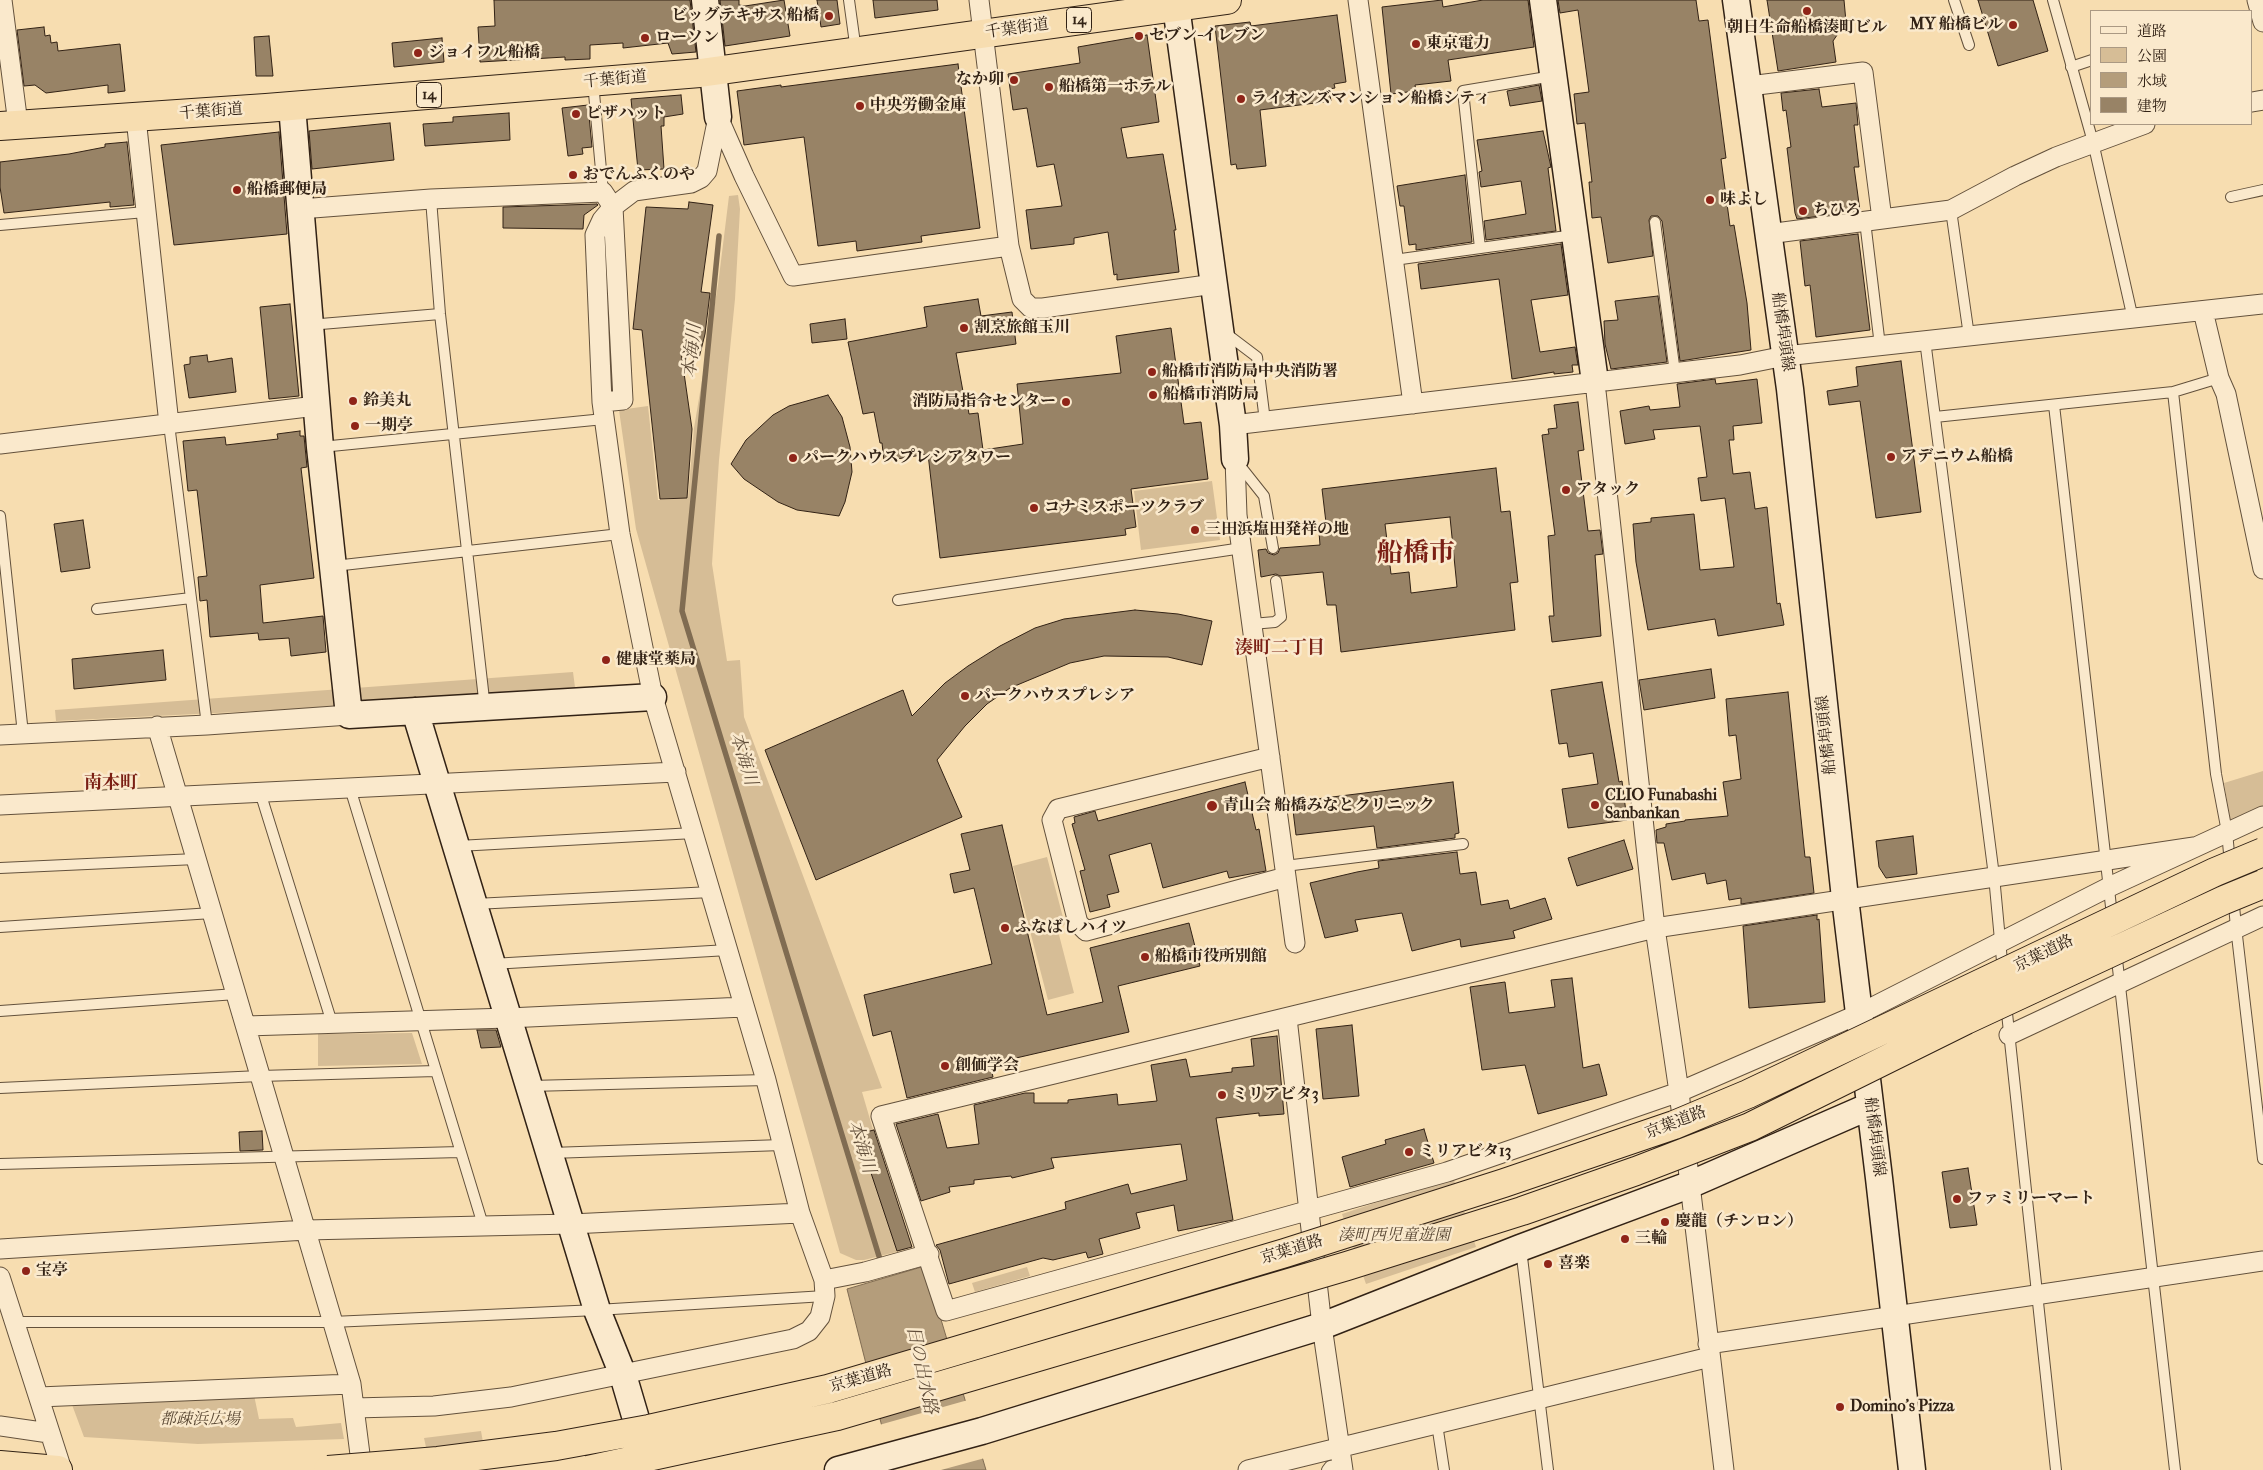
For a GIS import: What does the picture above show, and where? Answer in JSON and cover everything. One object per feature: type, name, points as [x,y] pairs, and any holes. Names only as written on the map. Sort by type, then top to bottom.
[{"type":"highway","name":"千葉街道","points":[[9,125],[136,118],[713,71],[856,52],[1174,3],[1227,0]]},
{"type":"highway","name":"京葉道路","points":[[328,1470],[438,1461],[556,1446],[649,1429],[828,1389],[1266,1258],[1485,1189],[1674,1125],[1748,1094],[2215,872],[2263,852]]},
{"type":"highway","name":"京葉道路","points":[[588,1470],[837,1416],[1347,1266],[1522,1211],[1636,1171],[1750,1127],[1974,1016],[2224,900],[2263,884]]},
{"type":"highway","points":[[0,1465],[60,1470]]},
{"type":"street","points":[[2,0],[9,125]]},
{"type":"street","points":[[705,0],[718,117],[744,176],[794,276],[1009,246]]},
{"type":"street","points":[[979,0],[1009,246],[1022,299],[1031,308],[1043,308],[1214,284]]},
{"type":"street","points":[[1358,0],[1413,404]]},
{"type":"street","points":[[1543,0],[1595,382],[1655,928],[1679,1092],[1724,1470]]},
{"type":"street","name":"船橋埠頭線","points":[[1736,0],[1785,356],[1844,898],[1912,1470]]},
{"type":"street","points":[[1174,3],[1233,425],[1238,515],[1295,943]]},
{"type":"street","points":[[1749,86],[1863,72],[1873,220]]},
{"type":"street","points":[[292,106],[316,406],[349,715]]},
{"type":"street","points":[[300,209],[431,199],[608,200],[634,191],[691,183],[701,178],[707,170],[718,117]]},
{"type":"street","points":[[136,118],[169,424]]},
{"type":"street","points":[[1768,234],[1951,210],[2015,176],[2093,142],[2142,125]]},
{"type":"street","points":[[354,1408],[434,1406],[511,1397],[793,1339],[809,1331],[820,1317],[824,1288],[800,1213],[766,1080],[653,698],[620,534],[603,411],[623,400],[608,200]]},
{"type":"street","points":[[1233,425],[1676,373],[1740,365],[1785,356],[2263,304]]},
{"type":"street","points":[[2203,311],[2218,378],[2226,394],[2263,569]]},
{"type":"street","points":[[0,444],[316,406]]},
{"type":"street","points":[[0,735],[207,725],[653,698]]},
{"type":"street","points":[[414,711],[597,1310],[623,1375],[651,1470]]},
{"type":"street","points":[[157,726],[351,1384],[362,1470]]},
{"type":"street","points":[[1270,757],[1058,809],[1052,820],[1078,923],[1086,931],[1286,871]]},
{"type":"street","points":[[0,805],[676,772]]},
{"type":"street","points":[[2194,847],[1844,898],[1655,928],[881,1116],[929,1254],[946,1310],[1310,1208],[1447,1172],[1679,1092],[1859,1014],[2109,887],[2263,816]]},
{"type":"street","points":[[2008,1035],[2263,916]]},
{"type":"street","points":[[246,1026],[508,1018],[744,1007]]},
{"type":"street","points":[[1287,1018],[1338,1463]]},
{"type":"street","points":[[838,1470],[982,1431],[1322,1326],[1520,1248],[1689,1185],[1870,1106]]},
{"type":"street","points":[[0,1248],[306,1230],[571,1224],[800,1213]]},
{"type":"street","points":[[824,1288],[865,1272],[929,1254]]},
{"type":"street","points":[[1248,1470],[1338,1463],[1437,1424],[1540,1399],[1709,1350],[1894,1316],[2263,1261]]},
{"type":"street","points":[[0,1277],[39,1397],[60,1470]]},
{"type":"street","points":[[39,1397],[351,1384]]},
{"type":"street","points":[[0,1426],[49,1433]]},
{"type":"lane","points":[[849,0],[856,52]]},
{"type":"lane","points":[[1954,0],[1969,45]]},
{"type":"lane","points":[[2053,0],[2070,67],[2093,142],[2133,319]]},
{"type":"lane","points":[[2070,67],[2090,61]]},
{"type":"lane","points":[[1480,248],[1464,91],[1553,76]]},
{"type":"lane","points":[[593,81],[608,200]]},
{"type":"lane","points":[[2232,197],[2263,190]]},
{"type":"lane","points":[[431,199],[440,314],[485,708]]},
{"type":"lane","points":[[1951,210],[1969,336]]},
{"type":"lane","points":[[0,225],[145,212]]},
{"type":"lane","points":[[1873,220],[1880,346]]},
{"type":"lane","points":[[1655,222],[1676,373]]},
{"type":"lane","points":[[1394,260],[1575,235]]},
{"type":"lane","points":[[309,325],[440,314]]},
{"type":"lane","points":[[1220,329],[1257,357],[1265,422]]},
{"type":"lane","points":[[1925,340],[1994,876],[2008,1035],[2056,1470]]},
{"type":"lane","points":[[1935,417],[2173,392],[2218,378]]},
{"type":"lane","points":[[2173,392],[2216,774],[2227,832],[2263,1159]]},
{"type":"lane","points":[[2054,405],[2175,1470]]},
{"type":"lane","points":[[320,447],[455,435],[603,411]]},
{"type":"lane","points":[[169,424],[207,725]]},
{"type":"lane","points":[[1235,459],[1264,496],[1272,548]]},
{"type":"lane","points":[[0,516],[23,734]]},
{"type":"lane","points":[[334,566],[620,534]]},
{"type":"lane","points":[[898,600],[1242,548]]},
{"type":"lane","points":[[1252,624],[1275,622],[1281,617],[1276,581]]},
{"type":"lane","points":[[97,609],[191,598]]},
{"type":"lane","points":[[350,788],[482,1225]]},
{"type":"lane","points":[[260,792],[332,1023]]},
{"type":"lane","points":[[456,846],[694,833]]},
{"type":"lane","points":[[1286,871],[1463,844]]},
{"type":"lane","points":[[0,868],[196,859]]},
{"type":"lane","points":[[473,904],[711,892]]},
{"type":"lane","points":[[0,927],[212,913]]},
{"type":"lane","points":[[492,964],[728,950]]},
{"type":"lane","points":[[0,1011],[236,994]]},
{"type":"lane","points":[[0,1088],[260,1076],[436,1071]]},
{"type":"lane","points":[[529,1086],[766,1080]]},
{"type":"lane","points":[[549,1153],[782,1144]]},
{"type":"lane","points":[[0,1164],[460,1152]]},
{"type":"lane","points":[[1520,1248],[1548,1470]]},
{"type":"lane","points":[[14,1322],[332,1322],[597,1310],[824,1288]]},
{"type":"lane","points":[[1437,1424],[1444,1470]]},
{"type":"green space","points":[[738,195],[740,209],[735,299],[719,460],[712,564],[727,661],[740,660],[744,717],[882,1088],[862,1092],[908,1249],[864,1260],[856,1260],[840,1253],[636,529],[619,410],[648,406],[658,500],[688,498],[694,428],[718,285],[729,196]]},
{"type":"green space","points":[[1212,481],[1220,540],[1141,550],[1134,491]]},
{"type":"green space","points":[[573,672],[576,695],[56,721],[55,710]]},
{"type":"green space","points":[[2263,771],[2263,810],[2231,825],[2224,783]]},
{"type":"green space","points":[[1047,857],[1065,925],[1057,927],[1074,993],[1048,1000],[1013,866]]},
{"type":"green space","points":[[412,1033],[422,1064],[318,1066],[318,1034]]},
{"type":"green space","name":"湊町西児童遊園","points":[[1453,1177],[1476,1247],[1366,1284],[1342,1214]]},
{"type":"green space","points":[[1027,1267],[1030,1276],[975,1292],[972,1283]]},
{"type":"green space","name":"都疎浜広場","points":[[254,1395],[259,1419],[293,1418],[296,1427],[341,1423],[344,1439],[198,1444],[84,1437],[71,1402]]},
{"type":"green space","points":[[481,1431],[488,1470],[431,1470],[424,1438]]},
{"type":"water","name":"日の出水路","points":[[925,1266],[986,1470],[893,1470],[847,1289]]},
{"type":"pier","points":[[968,1400],[985,1458],[941,1470],[891,1470],[879,1425]]},
{"type":"building","points":[[494,0],[690,0],[696,52],[672,54],[668,43],[623,48],[623,43],[590,45],[590,59],[565,60],[565,57],[480,62],[478,27],[495,26]]},
{"type":"building","points":[[720,0],[739,0],[739,5],[745,6],[784,0],[790,36],[725,46]]},
{"type":"building","points":[[817,0],[837,0],[840,24],[821,27]]},
{"type":"building","points":[[873,0],[937,0],[938,10],[875,18]]},
{"type":"building","points":[[1442,0],[1443,7],[1483,0],[1528,0],[1534,47],[1448,60],[1451,81],[1415,85],[1416,91],[1391,94],[1382,7]]},
{"type":"building","points":[[1558,0],[1696,0],[1699,21],[1708,20],[1726,158],[1721,159],[1730,226],[1734,225],[1747,303],[1751,350],[1680,361],[1662,221],[1658,216],[1651,216],[1649,220],[1653,256],[1608,263],[1601,217],[1592,218],[1589,182],[1592,182],[1585,123],[1577,124],[1574,94],[1589,92],[1578,10],[1560,13]]},
{"type":"building","name":"朝日生命船橋湊町ビル","points":[[1767,0],[1844,0],[1846,22],[1833,41],[1836,62],[1778,71]]},
{"type":"building","name":"MY 船橋ビル","points":[[1978,0],[2033,0],[2048,51],[1998,66]]},
{"type":"building","points":[[1337,15],[1346,82],[1334,84],[1335,88],[1329,89],[1331,101],[1260,110],[1266,166],[1237,169],[1236,164],[1231,165],[1215,26],[1250,22],[1251,26]]},
{"type":"building","points":[[44,27],[45,36],[50,35],[51,43],[57,42],[58,51],[120,44],[125,91],[108,93],[108,85],[46,93],[35,85],[24,86],[17,30]]},
{"type":"building","points":[[1147,35],[1159,122],[1121,128],[1127,158],[1163,154],[1176,230],[1174,230],[1179,272],[1117,280],[1117,274],[1114,275],[1108,232],[1074,238],[1074,244],[1031,249],[1026,210],[1062,206],[1054,164],[1037,167],[1027,108],[1013,110],[1008,74],[1080,63],[1078,47]]},
{"type":"building","points":[[269,36],[273,76],[256,76],[254,37]]},
{"type":"building","name":"ジョイフル船橋","points":[[442,38],[444,62],[394,67],[392,43]]},
{"type":"building","points":[[958,64],[980,228],[921,236],[922,242],[857,251],[856,241],[818,246],[804,137],[744,145],[737,91]]},
{"type":"building","points":[[1539,85],[1542,101],[1510,106],[1507,91]]},
{"type":"building","points":[[1819,89],[1822,107],[1856,103],[1858,125],[1854,125],[1859,167],[1854,167],[1860,211],[1797,219],[1787,148],[1791,147],[1786,110],[1783,111],[1781,93]]},
{"type":"building","points":[[681,95],[683,114],[664,117],[664,126],[661,126],[664,169],[638,170],[631,99]]},
{"type":"building","points":[[588,105],[592,147],[582,148],[583,154],[568,156],[562,108]]},
{"type":"building","points":[[509,113],[510,140],[425,146],[423,124],[453,122],[453,117]]},
{"type":"building","points":[[390,123],[394,160],[312,169],[309,131]]},
{"type":"building","points":[[1543,131],[1551,167],[1548,168],[1556,231],[1486,240],[1484,221],[1526,214],[1521,181],[1481,187],[1479,172],[1482,171],[1477,140]]},
{"type":"building","points":[[279,132],[287,234],[174,245],[161,145]]},
{"type":"building","points":[[127,142],[134,205],[110,207],[110,202],[4,213],[0,187],[0,162],[69,154],[105,147],[105,144]]},
{"type":"building","points":[[1465,175],[1472,242],[1416,250],[1416,244],[1409,245],[1404,206],[1400,206],[1397,186]]},
{"type":"building","points":[[689,202],[713,205],[701,292],[710,293],[705,334],[699,358],[681,352],[692,429],[687,498],[660,499],[642,330],[633,329],[646,207],[688,209]]},
{"type":"building","points":[[597,204],[584,215],[583,229],[503,228],[503,207]]},
{"type":"building","points":[[1858,234],[1870,330],[1816,337],[1810,285],[1805,286],[1800,241]]},
{"type":"building","points":[[1561,244],[1568,295],[1531,300],[1540,352],[1575,347],[1578,365],[1572,365],[1573,372],[1554,374],[1554,372],[1512,379],[1499,279],[1421,289],[1418,264]]},
{"type":"building","points":[[1658,296],[1667,362],[1611,369],[1605,344],[1604,321],[1618,320],[1615,301]]},
{"type":"building","points":[[978,299],[981,316],[1012,312],[1016,344],[956,353],[966,408],[968,408],[969,414],[978,413],[983,450],[1023,444],[1017,384],[1121,373],[1116,336],[1171,328],[1184,424],[1201,422],[1208,479],[1131,489],[1136,527],[1125,529],[1126,535],[940,558],[928,454],[884,461],[882,443],[880,443],[874,412],[863,414],[848,342],[927,327],[924,307]]},
{"type":"building","points":[[290,304],[299,396],[269,399],[260,307]]},
{"type":"building","points":[[845,319],[847,339],[812,343],[810,324]]},
{"type":"building","points":[[207,355],[208,362],[232,358],[236,392],[189,398],[184,365],[190,364],[190,357]]},
{"type":"building","name":"アデニウム船橋","points":[[1901,361],[1921,512],[1876,518],[1860,401],[1829,405],[1827,391],[1858,386],[1856,367]]},
{"type":"building","points":[[1715,379],[1716,384],[1757,379],[1762,423],[1733,426],[1734,440],[1729,440],[1733,474],[1750,472],[1755,509],[1767,507],[1777,604],[1780,603],[1784,625],[1718,636],[1715,619],[1648,630],[1636,562],[1633,524],[1651,522],[1651,518],[1694,514],[1700,570],[1734,567],[1725,498],[1701,501],[1698,478],[1707,477],[1700,426],[1653,430],[1655,439],[1625,444],[1620,411],[1649,406],[1650,410],[1680,407],[1677,384]]},
{"type":"building","name":"パークハウスプレシアタワー","points":[[828,395],[842,417],[850,447],[852,472],[845,502],[839,516],[797,510],[778,502],[744,479],[731,464],[746,440],[773,415],[789,406]]},
{"type":"building","points":[[1578,402],[1584,450],[1578,451],[1588,531],[1600,530],[1603,554],[1595,555],[1601,636],[1552,642],[1549,616],[1554,616],[1548,536],[1555,535],[1542,435],[1549,434],[1548,429],[1557,428],[1554,405]]},
{"type":"building","points":[[300,431],[300,436],[304,436],[307,467],[301,468],[314,578],[260,585],[263,623],[323,616],[326,652],[291,656],[289,638],[259,640],[258,633],[210,637],[207,600],[200,601],[198,577],[207,576],[197,490],[188,491],[183,441],[225,437],[226,445],[278,439],[277,434]]},
{"type":"building","points":[[1496,468],[1501,512],[1510,511],[1518,582],[1510,583],[1515,630],[1341,652],[1336,605],[1327,605],[1323,572],[1280,576],[1276,574],[1261,577],[1258,550],[1266,549],[1268,553],[1274,555],[1278,553],[1280,548],[1320,545],[1319,532],[1327,531],[1322,489]],"holes":[[[1450,517],[1457,587],[1411,593],[1409,572],[1391,574],[1385,524]]]},
{"type":"building","points":[[83,520],[90,568],[61,572],[54,524]]},
{"type":"building","points":[[1135,610],[1178,614],[1212,621],[1202,665],[1168,657],[1104,656],[1070,663],[1010,688],[987,704],[965,726],[937,760],[962,817],[816,880],[765,750],[903,690],[912,716],[945,683],[968,666],[1000,646],[1035,628],[1064,619]]},
{"type":"building","points":[[163,650],[166,680],[74,689],[72,659]]},
{"type":"building","points":[[1711,669],[1715,698],[1644,710],[1639,680]]},
{"type":"building","points":[[1602,682],[1619,782],[1622,781],[1627,820],[1568,828],[1562,789],[1598,784],[1593,753],[1569,757],[1567,743],[1559,744],[1551,690]]},
{"type":"building","points":[[1788,692],[1805,857],[1810,857],[1814,893],[1741,904],[1741,898],[1729,900],[1726,880],[1707,884],[1705,873],[1672,880],[1664,843],[1657,843],[1656,830],[1666,827],[1666,824],[1685,820],[1728,816],[1723,782],[1741,779],[1736,735],[1729,736],[1726,699]]},
{"type":"building","points":[[1245,782],[1256,830],[1259,829],[1266,871],[1229,878],[1227,871],[1163,888],[1151,843],[1109,855],[1119,892],[1107,895],[1110,907],[1090,912],[1080,871],[1085,870],[1072,824],[1075,823],[1074,817],[1095,811],[1098,821]]},
{"type":"building","points":[[1453,782],[1459,833],[1455,834],[1455,838],[1377,848],[1374,826],[1296,835],[1292,802]]},
{"type":"building","points":[[1002,825],[1047,1015],[1103,1002],[1090,948],[1189,923],[1200,966],[1118,986],[1129,1032],[990,1064],[993,1077],[907,1098],[891,1031],[873,1036],[864,995],[992,964],[974,888],[954,893],[950,874],[970,870],[961,834]]},
{"type":"building","points":[[1913,836],[1917,874],[1886,878],[1879,867],[1876,841]]},
{"type":"building","points":[[1624,840],[1633,869],[1577,886],[1568,858]]},
{"type":"building","points":[[1457,852],[1460,874],[1476,872],[1481,905],[1508,900],[1510,909],[1545,898],[1552,919],[1513,931],[1515,938],[1461,947],[1460,939],[1412,951],[1402,913],[1355,920],[1358,931],[1325,938],[1310,883],[1379,868],[1378,861]]},
{"type":"building","points":[[1817,915],[1817,920],[1819,919],[1825,1002],[1749,1008],[1743,926]]},
{"type":"building","points":[[1572,978],[1583,1068],[1599,1064],[1607,1095],[1538,1114],[1525,1065],[1482,1070],[1470,987],[1505,982],[1509,1013],[1555,1007],[1551,980]]},
{"type":"building","points":[[1352,1025],[1359,1096],[1323,1099],[1316,1029]]},
{"type":"building","points":[[477,1030],[496,1030],[501,1047],[481,1048]]},
{"type":"building","points":[[1277,1036],[1284,1114],[1259,1116],[1259,1113],[1216,1118],[1233,1220],[1178,1231],[1174,1205],[1136,1213],[1140,1228],[1099,1239],[1103,1254],[1088,1258],[1086,1252],[1053,1260],[1043,1258],[949,1284],[940,1250],[936,1245],[1066,1209],[1065,1202],[1128,1184],[1131,1194],[1187,1180],[1181,1144],[1051,1158],[1054,1168],[1012,1178],[1011,1176],[974,1180],[974,1184],[949,1187],[950,1192],[921,1201],[896,1124],[938,1114],[947,1148],[979,1144],[974,1105],[1025,1093],[1034,1093],[1034,1103],[1068,1103],[1068,1100],[1117,1094],[1118,1105],[1157,1101],[1151,1065],[1186,1059],[1190,1077],[1232,1072],[1232,1068],[1254,1066],[1251,1039]]},
{"type":"building","points":[[1424,1129],[1434,1163],[1350,1187],[1342,1157],[1386,1144],[1385,1140]]},
{"type":"building","points":[[874,1130],[912,1247],[897,1251],[858,1134]]},
{"type":"building","points":[[262,1131],[263,1150],[240,1151],[239,1132]]},
{"type":"building","points":[[1968,1168],[1977,1225],[1950,1228],[1942,1172]]},
{"type":"waterway","name":"本海川","points":[[719,236],[682,611],[882,1266]]},
{"type":"place","name":"朝日生命船橋湊町ビル","points":[[1807,11]]},
{"type":"place","name":"ビッグテキサス 船橋","points":[[829,16]]},
{"type":"place","name":"MY 船橋ビル","points":[[2013,25]]},
{"type":"place","name":"セブン-イレブン","points":[[1139,36]]},
{"type":"place","name":"ローソン","points":[[645,38]]},
{"type":"place","name":"東京電力","points":[[1416,44]]},
{"type":"place","name":"ジョイフル船橋","points":[[418,53]]},
{"type":"place","name":"なか卯","points":[[1014,80]]},
{"type":"place","name":"船橋第一ホテル","points":[[1049,87]]},
{"type":"place","name":"ライオンズマンション船橋シティ","points":[[1241,99]]},
{"type":"place","name":"中央労働金庫","points":[[860,106]]},
{"type":"place","name":"ピザハット","points":[[576,114]]},
{"type":"place","name":"おでんふくのや","points":[[573,175]]},
{"type":"place","name":"船橋郵便局","points":[[237,190]]},
{"type":"place","name":"味よし","points":[[1710,200]]},
{"type":"place","name":"ちひろ","points":[[1803,211]]},
{"type":"place","name":"割烹旅館玉川","points":[[964,328]]},
{"type":"place","name":"船橋市消防局中央消防署","points":[[1152,372]]},
{"type":"place","name":"船橋市消防局","points":[[1153,395]]},
{"type":"place","name":"鈴美丸","points":[[353,401]]},
{"type":"place","name":"消防局指令センター","points":[[1066,402]]},
{"type":"place","name":"一期亭","points":[[355,426]]},
{"type":"place","name":"アデニウム船橋","points":[[1891,457]]},
{"type":"place","name":"パークハウスプレシアタワー","points":[[793,458]]},
{"type":"place","name":"アタック","points":[[1566,490]]},
{"type":"place","name":"コナミスポーツクラブ","points":[[1034,508]]},
{"type":"place","name":"三田浜塩田発祥の地","points":[[1195,530]]},
{"type":"place","name":"健康堂薬局","points":[[606,660]]},
{"type":"place","name":"パークハウスプレシア","points":[[965,696]]},
{"type":"place","name":"CLIO Funabashi Sanbankan","points":[[1595,805]]},
{"type":"place","name":"青山会 船橋みなとクリニック","points":[[1212,806]]},
{"type":"place","name":"ふなばしハイツ","points":[[1005,928]]},
{"type":"place","name":"船橋市役所別館","points":[[1145,957]]},
{"type":"place","name":"創価学会","points":[[945,1066]]},
{"type":"place","name":"ミリアビタ3","points":[[1222,1095]]},
{"type":"place","name":"ミリアビタ13","points":[[1409,1152]]},
{"type":"place","name":"ファミリーマート","points":[[1957,1199]]},
{"type":"place","name":"慶龍（チンロン）","points":[[1665,1222]]},
{"type":"place","name":"三輪","points":[[1625,1239]]},
{"type":"place","name":"喜楽","points":[[1548,1264]]},
{"type":"place","name":"宝亭","points":[[26,1271]]},
{"type":"place","name":"Domino's Pizza","points":[[1840,1407]]},
{"type":"district","name":"船橋市","points":[[1416,555]]},
{"type":"district","name":"湊町二丁目","points":[[1280,649]]},
{"type":"district","name":"南本町","points":[[111,784]]}]
